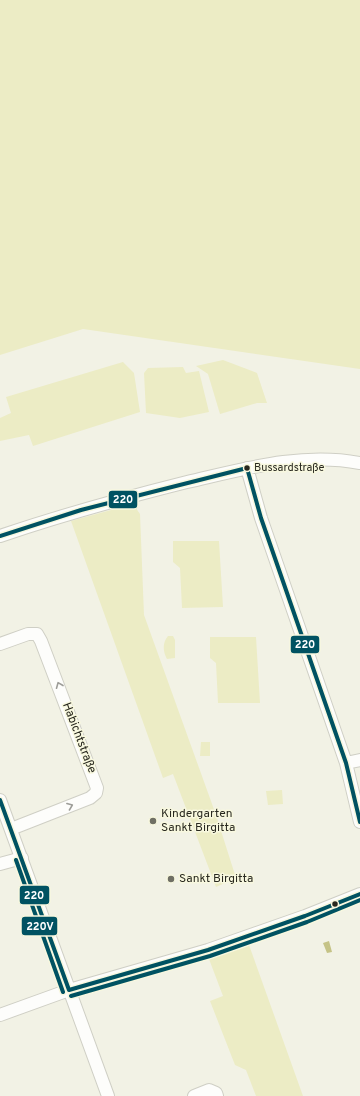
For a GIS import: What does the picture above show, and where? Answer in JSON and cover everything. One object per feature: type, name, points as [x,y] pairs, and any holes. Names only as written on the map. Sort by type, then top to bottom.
[{"type":"street","points":[[0,536],[109,502],[247,468],[296,460],[339,460],[360,463]]},
{"type":"street","points":[[247,468],[261,518],[346,763],[360,822]]},
{"type":"street","name":"Habichtstraße","points":[[0,644],[28,634],[36,634],[41,641],[97,788],[96,793],[90,798],[11,829]]},
{"type":"street","points":[[346,763],[360,760]]},
{"type":"street","points":[[0,800],[108,1096]]},
{"type":"street","points":[[0,864],[22,858]]},
{"type":"street","points":[[0,1015],[69,990],[208,950],[305,916],[360,894]]},
{"type":"street","points":[[194,1096],[209,1090],[216,1093],[217,1096]]},
{"type":"green space","points":[[0,0],[360,0],[360,369],[83,329],[0,355]]},
{"type":"green space","points":[[223,360],[257,373],[267,403],[257,403],[220,414],[208,374],[196,366]]},
{"type":"green space","points":[[123,362],[134,373],[140,412],[33,446],[29,435],[0,441],[0,418],[11,413],[6,397]]},
{"type":"green space","points":[[183,367],[186,373],[199,371],[209,412],[180,418],[146,413],[144,373],[148,368]]},
{"type":"green space","points":[[133,504],[140,514],[144,615],[216,815],[236,878],[216,887],[173,774],[163,778],[71,521]]},
{"type":"green space","points":[[173,541],[219,541],[223,607],[182,608],[180,568],[173,562]]},
{"type":"green space","points":[[168,636],[173,636],[175,640],[175,658],[167,659],[165,653],[164,645]]},
{"type":"green space","points":[[210,637],[256,637],[260,703],[218,703],[216,663],[210,658]]},
{"type":"green space","points":[[201,742],[210,742],[210,756],[200,756]]},
{"type":"green space","points":[[282,790],[283,804],[268,805],[266,791]]},
{"type":"green space","points":[[249,945],[303,1096],[256,1096],[246,1070],[235,1065],[210,1001],[223,996],[209,959]]},
{"type":"shaded area","points":[[329,941],[332,952],[327,953],[323,943]]},
{"type":"transit line","name":"220","points":[[247,468],[261,518],[346,763],[360,822]]},
{"type":"transit line","name":"220","points":[[0,536],[81,510],[247,468]]},
{"type":"transit line","name":"220","points":[[0,800],[69,990]]},
{"type":"transit line","name":"220V","points":[[16,860],[63,992]]},
{"type":"transit line","name":"220","points":[[69,990],[208,950],[305,916],[360,894]]},
{"type":"transit line","name":"220V","points":[[71,996],[210,956],[307,922],[360,900]]},
{"type":"place","name":"Bussardstraße","points":[[247,468]]},
{"type":"place","name":"Kindergarten Sankt Birgitta","points":[[153,821]]},
{"type":"place","name":"Sankt Birgitta","points":[[171,879]]}]
